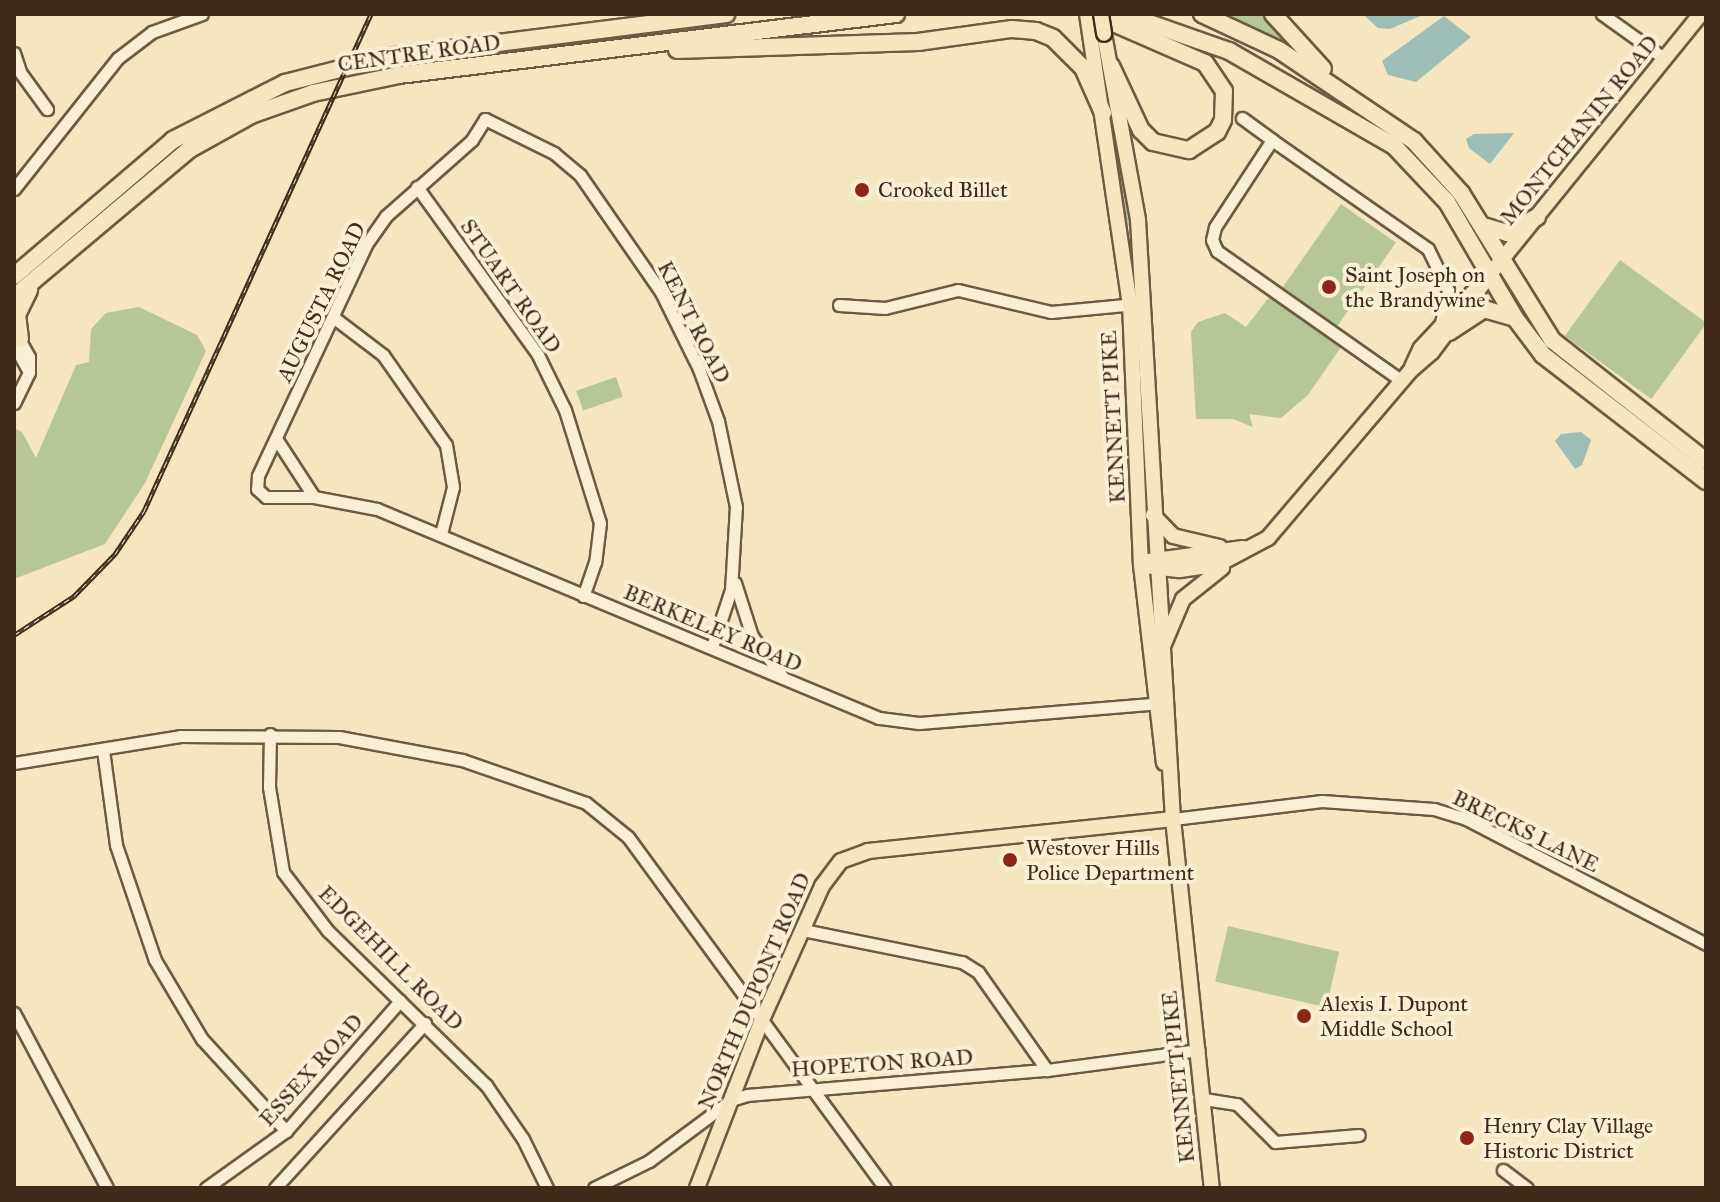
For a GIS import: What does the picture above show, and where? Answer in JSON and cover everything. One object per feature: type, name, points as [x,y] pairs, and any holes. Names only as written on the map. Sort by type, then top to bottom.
[{"type":"highway","points":[[554,35],[668,14]]},
{"type":"highway","name":"CENTRE ROAD","points":[[14,276],[173,140],[268,90],[366,61],[726,14]]},
{"type":"highway","name":"CENTRE ROAD","points":[[14,297],[190,149],[277,105],[377,79],[896,14]]},
{"type":"highway","points":[[1100,14],[1178,31],[1311,94],[1377,133],[1416,165],[1447,202],[1515,318],[1552,364],[1706,481]]},
{"type":"highway","points":[[1202,14],[1253,36],[1353,97],[1414,141],[1453,182],[1483,226],[1536,319],[1566,355],[1705,458]]},
{"type":"highway","points":[[1273,14],[1298,46],[1353,97]]},
{"type":"highway","points":[[1092,23],[1205,63],[1224,91],[1223,120],[1217,132],[1189,150],[1153,142],[1141,130],[1111,66]]},
{"type":"highway","points":[[597,51],[861,45],[1012,29],[1036,31],[1053,38],[1083,68],[1103,113]]},
{"type":"highway","points":[[1483,226],[1507,233],[1537,217]]},
{"type":"highway","points":[[14,266],[39,255]]},
{"type":"highway","points":[[16,338],[18,309],[38,275]]},
{"type":"highway","points":[[1443,331],[1484,309],[1515,318]]},
{"type":"highway","points":[[1607,408],[1686,459],[1705,458]]},
{"type":"main road","name":"KENNETT PIKE","points":[[1100,14],[1092,23],[1103,113],[1136,304],[1153,515],[1150,564],[1162,656],[1161,703]]},
{"type":"main road","name":"MONTCHANIN ROAD","points":[[1150,564],[1199,569],[1243,552],[1276,531],[1502,260],[1701,14]]},
{"type":"main road","name":"KENNETT PIKE","points":[[1092,23],[1111,66],[1138,220],[1136,304],[1150,564],[1181,909],[1212,1188]]},
{"type":"main road","points":[[1153,515],[1167,532],[1192,543],[1243,552]]},
{"type":"main road","points":[[1162,656],[1183,599],[1243,552]]},
{"type":"main road","name":"NORTH DUPONT ROAD","points":[[697,1188],[761,1022],[829,874],[855,853],[1173,819]]},
{"type":"street","points":[[14,189],[118,58],[152,32],[202,14]]},
{"type":"street","points":[[1602,14],[1665,59]]},
{"type":"street","points":[[14,53],[20,72],[47,109]]},
{"type":"street","points":[[1242,118],[1428,249],[1448,290],[1449,306],[1443,331]]},
{"type":"street","name":"AUGUSTA ROAD","points":[[257,489],[258,476],[366,245],[417,187],[472,140],[485,119]]},
{"type":"street","name":"KENT ROAD","points":[[485,119],[554,153],[580,175],[661,292],[718,421],[736,507],[734,566],[742,615],[764,655],[787,680]]},
{"type":"street","points":[[1272,140],[1215,227],[1212,240],[1217,251],[1406,376]]},
{"type":"street","name":"STUART ROAD","points":[[417,187],[538,355],[565,410],[600,523],[595,562],[583,596]]},
{"type":"street","points":[[839,305],[885,308],[958,290],[1051,312],[1136,304]]},
{"type":"street","points":[[333,317],[383,355],[446,445],[453,487],[441,534]]},
{"type":"street","points":[[14,403],[29,372],[29,357],[16,338]]},
{"type":"street","points":[[277,440],[314,497]]},
{"type":"street","name":"BERKELEY ROAD","points":[[257,489],[266,497],[314,497],[377,509],[712,647],[856,712],[919,723],[1161,703]]},
{"type":"street","name":"KENT ROAD","points":[[712,647],[734,566]]},
{"type":"street","points":[[14,763],[180,736],[270,734],[339,737],[462,760],[603,812],[654,871],[761,1022],[885,1188]]},
{"type":"street","name":"EDGEHILL ROAD","points":[[270,734],[269,787],[283,872],[328,931],[486,1085],[523,1139],[546,1188]]},
{"type":"street","points":[[103,750],[116,845],[155,960],[202,1039],[286,1131]]},
{"type":"street","name":"BRECKS LANE","points":[[1173,819],[1322,801],[1434,809],[1466,819],[1706,944]]},
{"type":"street","points":[[803,930],[962,962],[978,972],[1047,1070]]},
{"type":"street","name":"ESSEX ROAD","points":[[206,1188],[286,1131],[400,1001]]},
{"type":"street","points":[[14,1013],[107,1188]]},
{"type":"street","points":[[275,1188],[425,1023]]},
{"type":"street","name":"HOPETON ROAD","points":[[594,1188],[649,1161],[731,1100],[770,1091],[814,1091],[1047,1070],[1199,1050]]},
{"type":"street","points":[[1204,1099],[1237,1104],[1275,1142],[1359,1135]]},
{"type":"street","points":[[1503,1170],[1527,1188]]},
{"type":"green space","points":[[1225,14],[1269,14],[1288,38],[1285,42]]},
{"type":"green space","points":[[1097,33],[1133,224],[1130,227],[1127,224]]},
{"type":"green space","points":[[1341,204],[1396,242],[1337,326],[1282,288]]},
{"type":"green space","points":[[1620,260],[1706,322],[1651,399],[1565,336]]},
{"type":"green space","points":[[1270,296],[1341,347],[1308,395],[1281,418],[1249,414],[1253,427],[1233,419],[1196,419],[1191,332],[1198,322],[1225,313],[1246,327]]},
{"type":"green space","points":[[139,307],[197,335],[206,351],[145,483],[105,544],[14,579],[14,428],[22,432],[36,458],[76,365],[89,362],[91,329],[106,313]]},
{"type":"green space","points":[[616,377],[623,397],[583,411],[576,391]]},
{"type":"green space","points":[[1228,926],[1339,952],[1326,1007],[1215,982]]},
{"type":"water","points":[[1363,14],[1425,14],[1390,29],[1378,28]]},
{"type":"water","points":[[1444,16],[1471,37],[1416,82],[1388,75],[1382,61]]},
{"type":"water","points":[[1514,133],[1490,164],[1469,148],[1466,139],[1474,134]]},
{"type":"water","points":[[1581,432],[1591,440],[1582,465],[1575,469],[1555,441],[1561,434]]},
{"type":"railway","points":[[14,635],[74,596],[115,554],[144,511],[371,14]]},
{"type":"place","name":"Crooked Billet","points":[[862,190]]},
{"type":"place","name":"Saint Joseph on the Brandywine","points":[[1329,287]]},
{"type":"place","name":"Westover Hills Police Department","points":[[1010,860]]},
{"type":"place","name":"Alexis I. Dupont Middle School","points":[[1304,1016]]},
{"type":"place","name":"Henry Clay Village Historic District","points":[[1467,1138]]}]
